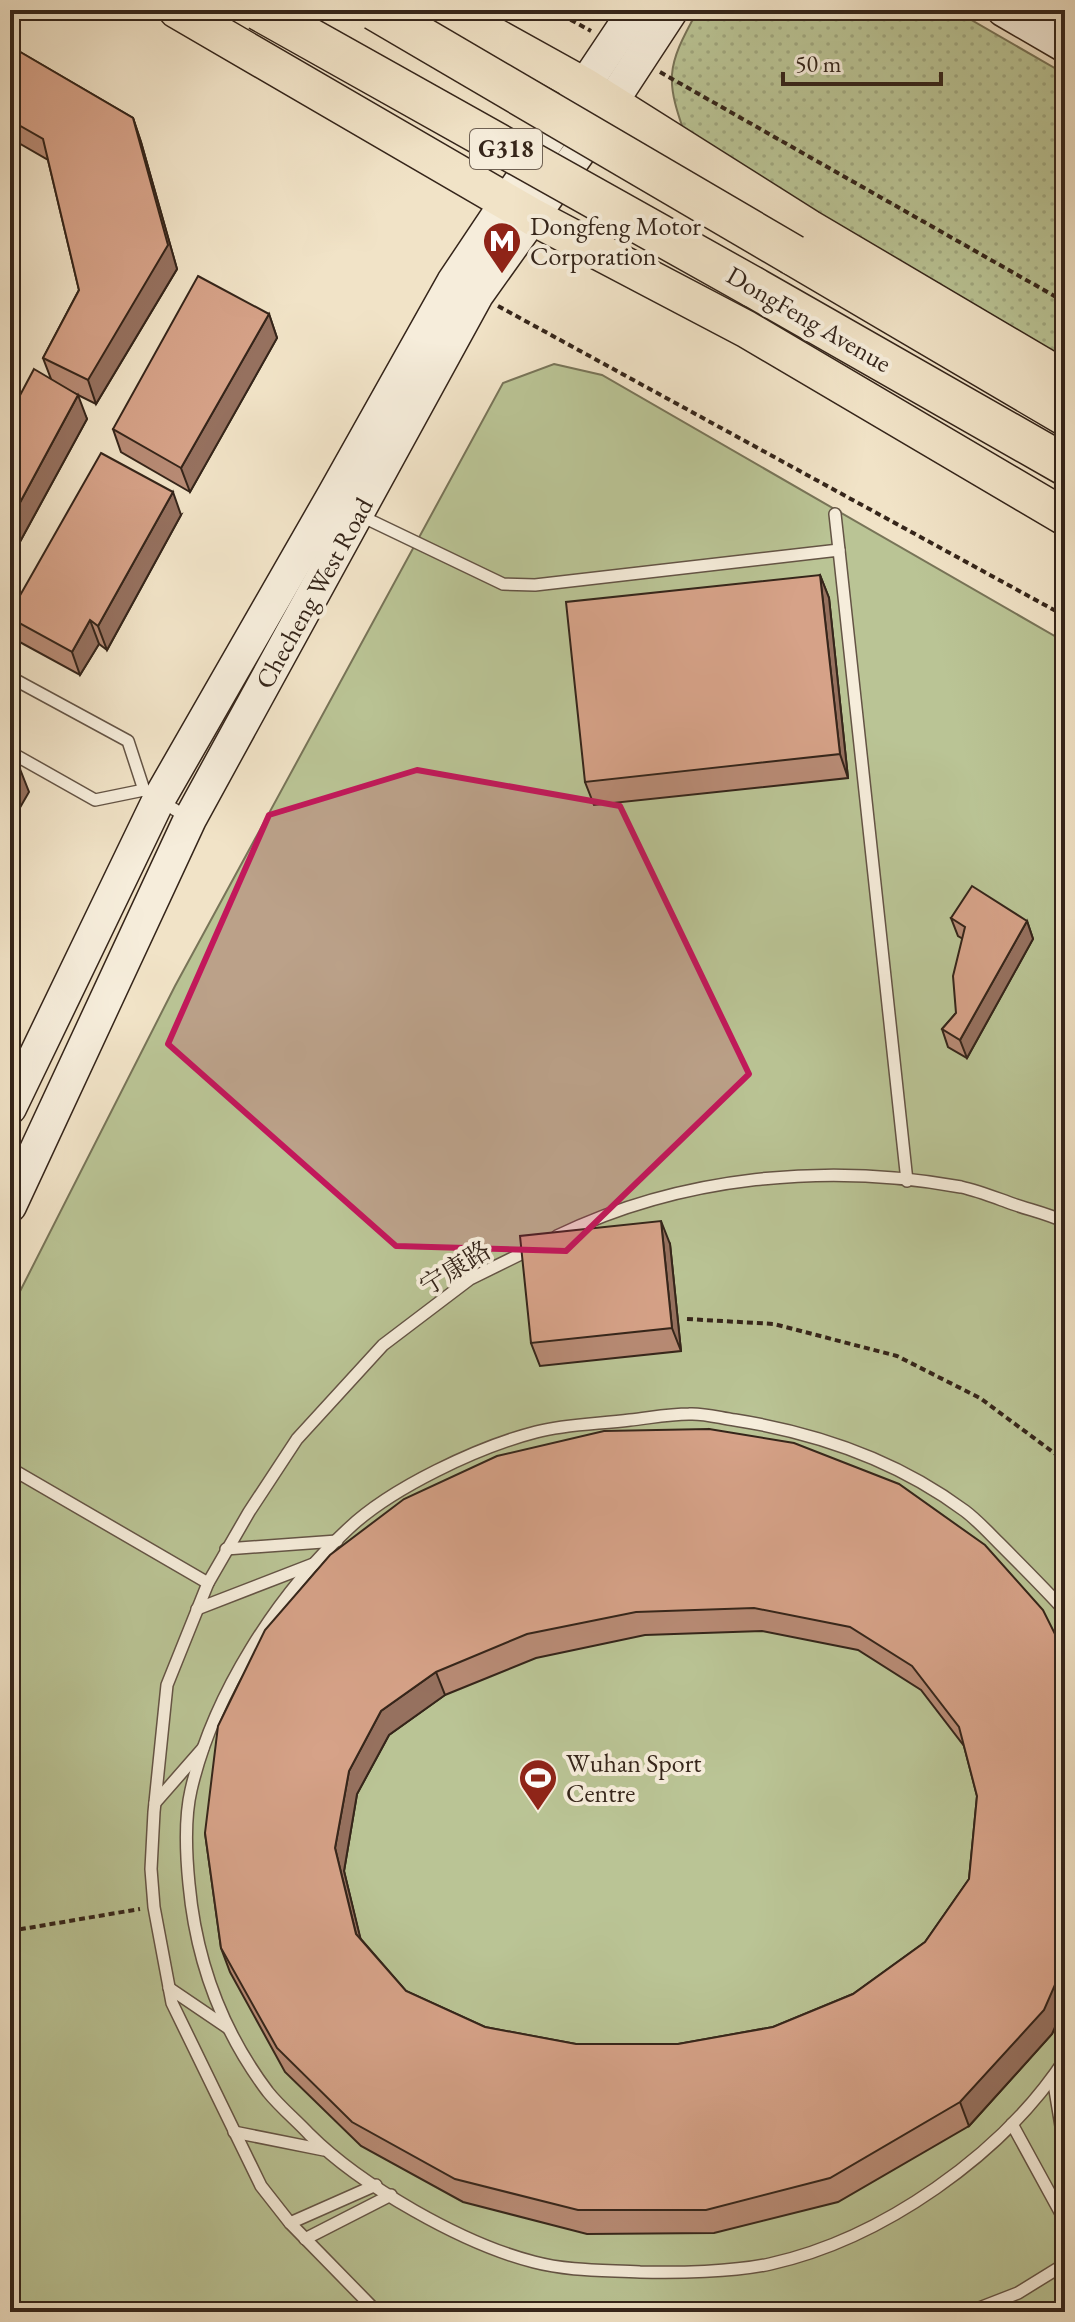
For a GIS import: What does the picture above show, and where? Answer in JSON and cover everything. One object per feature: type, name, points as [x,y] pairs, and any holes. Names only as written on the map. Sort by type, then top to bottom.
[{"type":"highway","name":"DongFeng Avenue","points":[[259,10],[1065,465]]},
{"type":"highway","name":"DongFeng Avenue","points":[[375,10],[1065,415]]},
{"type":"main road","points":[[177,10],[519,208],[746,329],[1065,517]]},
{"type":"main road","points":[[447,10],[597,95],[809,228],[1065,379]]},
{"type":"main road","name":"Checheng West Road","points":[[626,52],[635,10]]},
{"type":"main road","name":"Checheng West Road","points":[[10,1206],[190,819],[477,295],[550,134],[597,95],[626,52],[672,10]]},
{"type":"main road","points":[[1003,10],[1065,46]]},
{"type":"main road","name":"Checheng West Road","points":[[10,1108],[152,794],[334,494],[453,282],[519,208],[579,152],[597,95]]},
{"type":"lane","points":[[835,514],[907,1181]]},
{"type":"lane","points":[[357,515],[503,584],[535,585],[839,550]]},
{"type":"lane","points":[[10,677],[128,741],[152,794],[190,819]]},
{"type":"lane","points":[[10,752],[95,800],[152,794]]},
{"type":"lane","name":"宁康路","points":[[377,2312],[290,2223],[261,2186],[172,2003],[169,1988],[154,1907],[151,1869],[167,1685],[208,1583],[226,1549],[297,1439],[383,1345],[470,1279],[590,1220],[671,1194],[762,1178],[856,1175],[963,1188],[1065,1222]]},
{"type":"lane","points":[[1065,1611],[967,1512],[902,1472],[841,1446],[768,1425],[692,1413],[542,1430],[499,1444],[420,1479],[350,1526],[282,1602],[243,1661],[213,1724],[190,1793],[186,1852],[192,1916],[213,1993],[229,2028],[270,2095],[325,2150],[391,2195],[464,2237],[534,2262],[580,2270],[651,2272],[768,2264],[847,2239],[904,2209],[979,2156],[1053,2078],[1065,2059]]},
{"type":"lane","points":[[10,1468],[208,1583]]},
{"type":"lane","points":[[226,1549],[337,1541]]},
{"type":"lane","points":[[197,1609],[318,1562]]},
{"type":"lane","points":[[155,1803],[206,1744]]},
{"type":"lane","points":[[169,1988],[229,2028]]},
{"type":"lane","points":[[1053,2078],[1065,2150]]},
{"type":"lane","points":[[1012,2124],[1065,2221]]},
{"type":"lane","points":[[234,2132],[325,2150]]},
{"type":"lane","points":[[290,2223],[376,2185]]},
{"type":"lane","points":[[305,2239],[391,2195]]},
{"type":"lane","points":[[969,2312],[1018,2293],[1065,2264]]},
{"type":"path","points":[[553,10],[1065,302]]},
{"type":"path","points":[[477,295],[1065,616]]},
{"type":"path","points":[[687,1319],[774,1324],[897,1356],[980,1398],[1065,1461]]},
{"type":"path","points":[[10,1931],[154,1907]]},
{"type":"highlighted area","points":[[417,770],[620,806],[749,1074],[566,1251],[396,1246],[168,1044],[269,815]]},
{"type":"green space","points":[[698,10],[954,10],[1065,74],[1065,376],[688,143],[675,104],[672,75],[679,47]]},
{"type":"green space","name":"Wuhan Sport Centre","points":[[554,364],[602,375],[1065,642],[1065,2312],[10,2312],[10,1311],[175,986],[503,383]]},
{"type":"building","points":[[10,46],[133,118],[168,245],[88,380],[43,358],[79,290],[43,139],[10,120]]},
{"type":"building","points":[[198,276],[269,314],[181,468],[113,429]]},
{"type":"building","points":[[34,369],[78,395],[10,521],[10,414]]},
{"type":"building","points":[[101,453],[173,492],[98,626],[90,620],[72,652],[10,618],[10,613]]},
{"type":"building","points":[[820,575],[840,754],[585,782],[566,602]]},
{"type":"building","points":[[10,762],[20,769],[10,786]]},
{"type":"building","points":[[972,886],[1027,921],[960,1040],[942,1029],[956,1013],[953,976],[965,927],[951,918]]},
{"type":"building","points":[[661,1221],[672,1328],[531,1343],[520,1236]]},
{"type":"building","points":[[709,1429],[794,1443],[899,1484],[985,1545],[1043,1610],[1065,1654],[1065,1962],[1044,2010],[960,2102],[830,2178],[706,2210],[578,2210],[455,2179],[352,2122],[277,2048],[221,1948],[205,1833],[218,1726],[265,1630],[330,1555],[404,1499],[497,1456],[604,1431]],"holes":[[[754,1608],[850,1627],[912,1666],[959,1727],[977,1796],[969,1879],[925,1942],[853,1994],[773,2027],[678,2044],[576,2044],[485,2027],[406,1991],[356,1934],[335,1848],[349,1771],[381,1711],[436,1672],[527,1634],[636,1612]]]},
{"type":"place","name":"Dongfeng Motor Corporation","points":[[502,275]]},
{"type":"place","name":"Wuhan Sport Centre","points":[[538,1812]]}]
